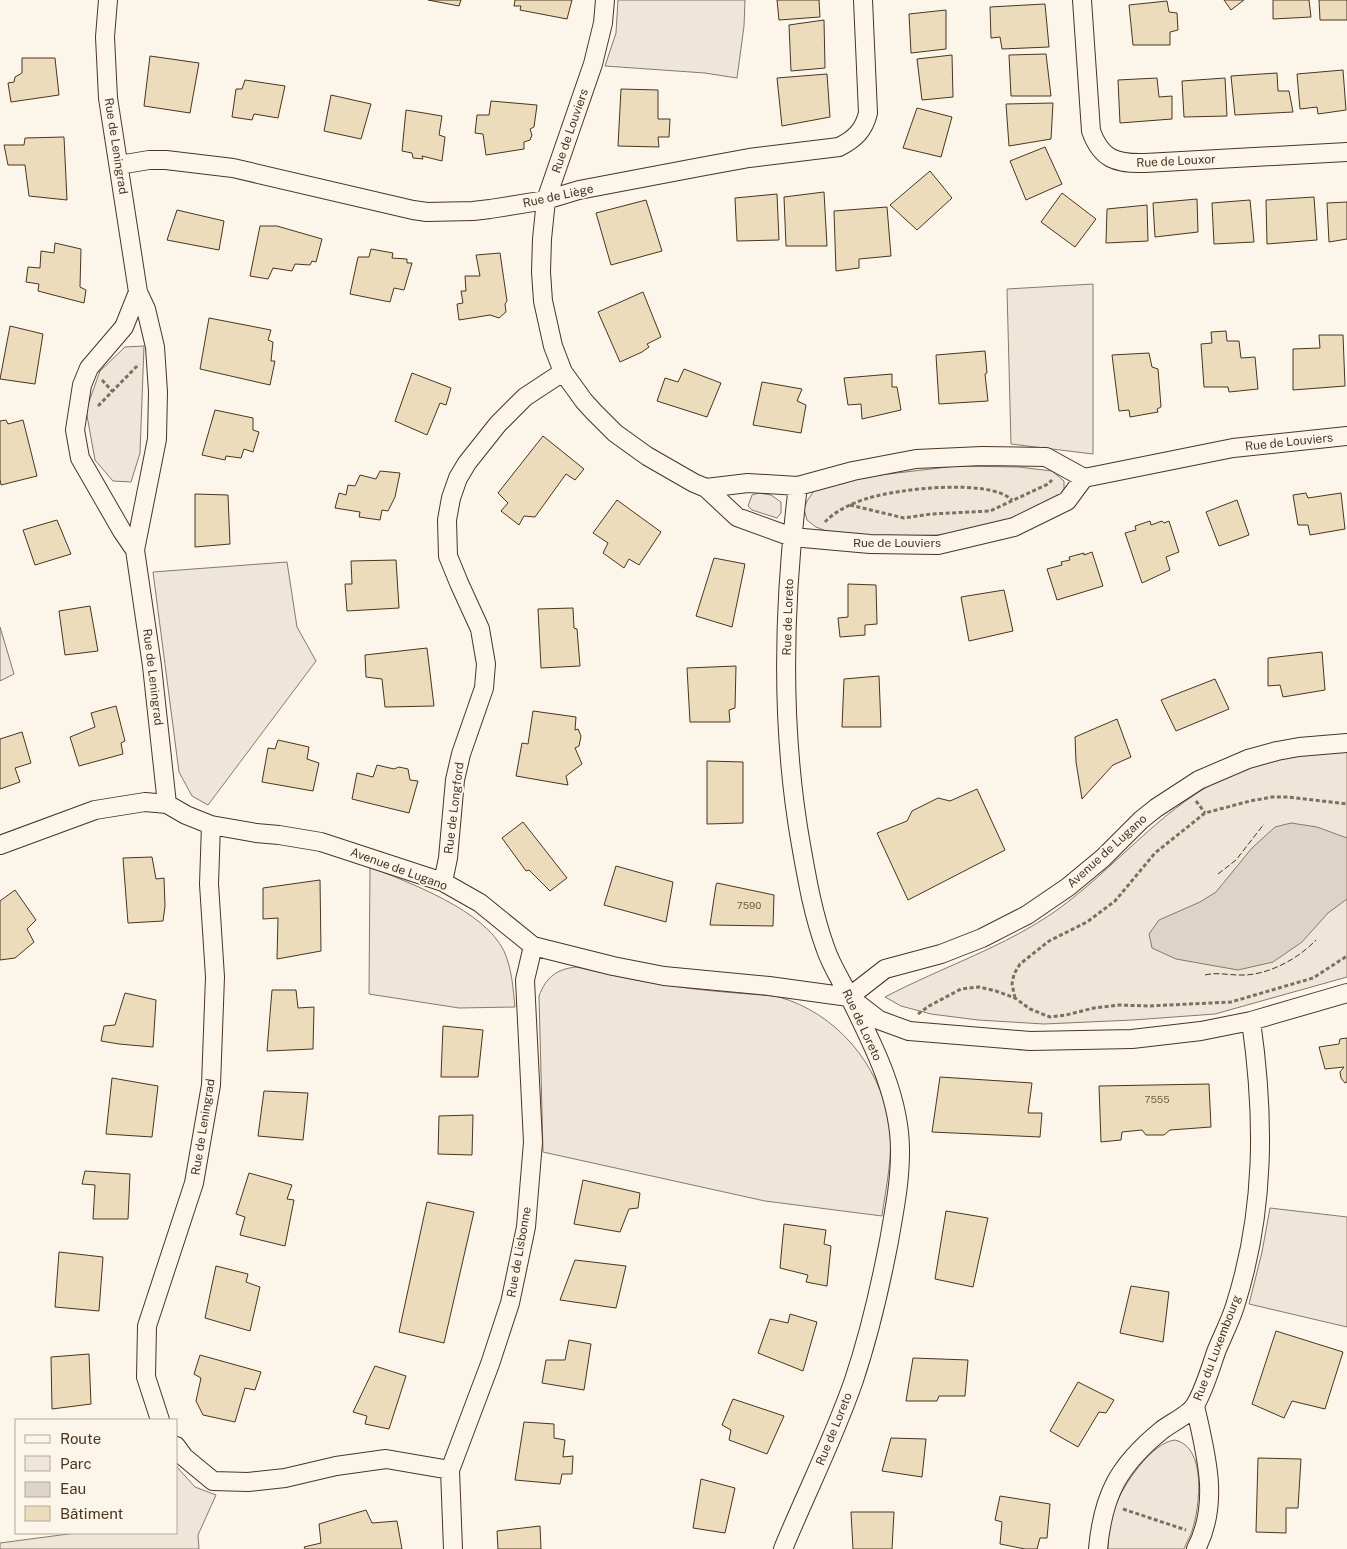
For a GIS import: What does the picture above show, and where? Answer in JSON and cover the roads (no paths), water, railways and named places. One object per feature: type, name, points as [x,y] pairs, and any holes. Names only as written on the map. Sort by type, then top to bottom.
[{"type":"street","name":"Rue de Leningrad","points":[[108,0],[105,37],[107,89],[138,292],[146,309],[155,347],[158,392],[157,439],[135,550],[154,676],[168,804]]},
{"type":"street","name":"Rue de Louviers","points":[[605,0],[604,23],[593,64],[546,200],[542,239],[542,282],[543,301],[553,346],[563,372],[584,401],[615,433],[656,462],[706,488],[737,517],[792,537],[870,544],[938,545],[1014,527],[1067,501],[1084,478],[1233,448],[1347,436]]},
{"type":"street","name":"Rue de Liège","points":[[119,165],[149,160],[166,160],[233,168],[413,210],[427,212],[473,211],[546,200],[579,190],[749,158],[833,148],[850,142],[866,123],[868,113],[863,0]]},
{"type":"street","name":"Rue de Louxor","points":[[1082,0],[1091,131],[1100,150],[1108,157],[1118,162],[1145,163],[1347,152]]},
{"type":"street","name":"Rue de Leningrad","points":[[135,550],[80,458],[74,430],[82,384],[89,368],[124,327],[138,292]]},
{"type":"street","name":"Rue de Longford","points":[[443,882],[448,858],[455,780],[461,754],[484,688],[486,664],[480,629],[458,583],[448,556],[447,520],[451,498],[458,478],[467,463],[498,424],[524,397],[563,372]]},
{"type":"street","points":[[706,488],[748,483],[798,486],[852,470],[916,459],[982,456],[1046,457],[1084,478]]},
{"type":"street","name":"Rue de Loreto","points":[[783,1549],[838,1421],[863,1352],[885,1262],[900,1152],[896,1113],[885,1074],[826,950],[815,914],[793,794],[786,697],[792,537],[798,486]]},
{"type":"street","name":"Avenue de Lugano","points":[[849,997],[885,969],[940,954],[982,938],[1027,915],[1082,875],[1156,808],[1199,780],[1248,759],[1299,747],[1347,743]]},
{"type":"street","name":"Avenue de Lugano","points":[[0,845],[95,810],[145,802],[168,804],[186,815],[211,825],[321,842],[443,882],[480,903],[534,946],[613,966],[664,976],[769,986],[849,997],[879,1020],[909,1031],[1030,1041],[1132,1039],[1201,1031],[1251,1021],[1347,992]]},
{"type":"street","name":"Rue de Leningrad","points":[[160,1419],[146,1377],[147,1326],[194,1183],[211,1084],[215,981],[209,884],[211,825]]},
{"type":"street","name":"Rue de Lisbonne","points":[[453,1549],[450,1470],[490,1364],[510,1303],[526,1227],[533,1142],[525,980],[534,946]]},
{"type":"street","name":"Rue du Luxembourg","points":[[1098,1549],[1100,1526],[1105,1504],[1117,1478],[1132,1457],[1162,1430],[1195,1406],[1235,1307],[1247,1256],[1257,1197],[1261,1149],[1260,1096],[1251,1021]]},
{"type":"street","name":"Rue du Luxembourg","points":[[1195,1406],[1206,1458],[1210,1490],[1208,1515],[1196,1549]]},
{"type":"street","points":[[178,1449],[184,1457],[213,1481],[248,1482],[285,1478],[336,1466],[386,1459],[450,1470]]},
{"type":"water","points":[[1291,823],[1317,827],[1347,838],[1347,899],[1328,913],[1302,942],[1273,962],[1238,970],[1176,959],[1152,948],[1149,934],[1159,920],[1200,902],[1216,892],[1252,848],[1275,827]]}]
